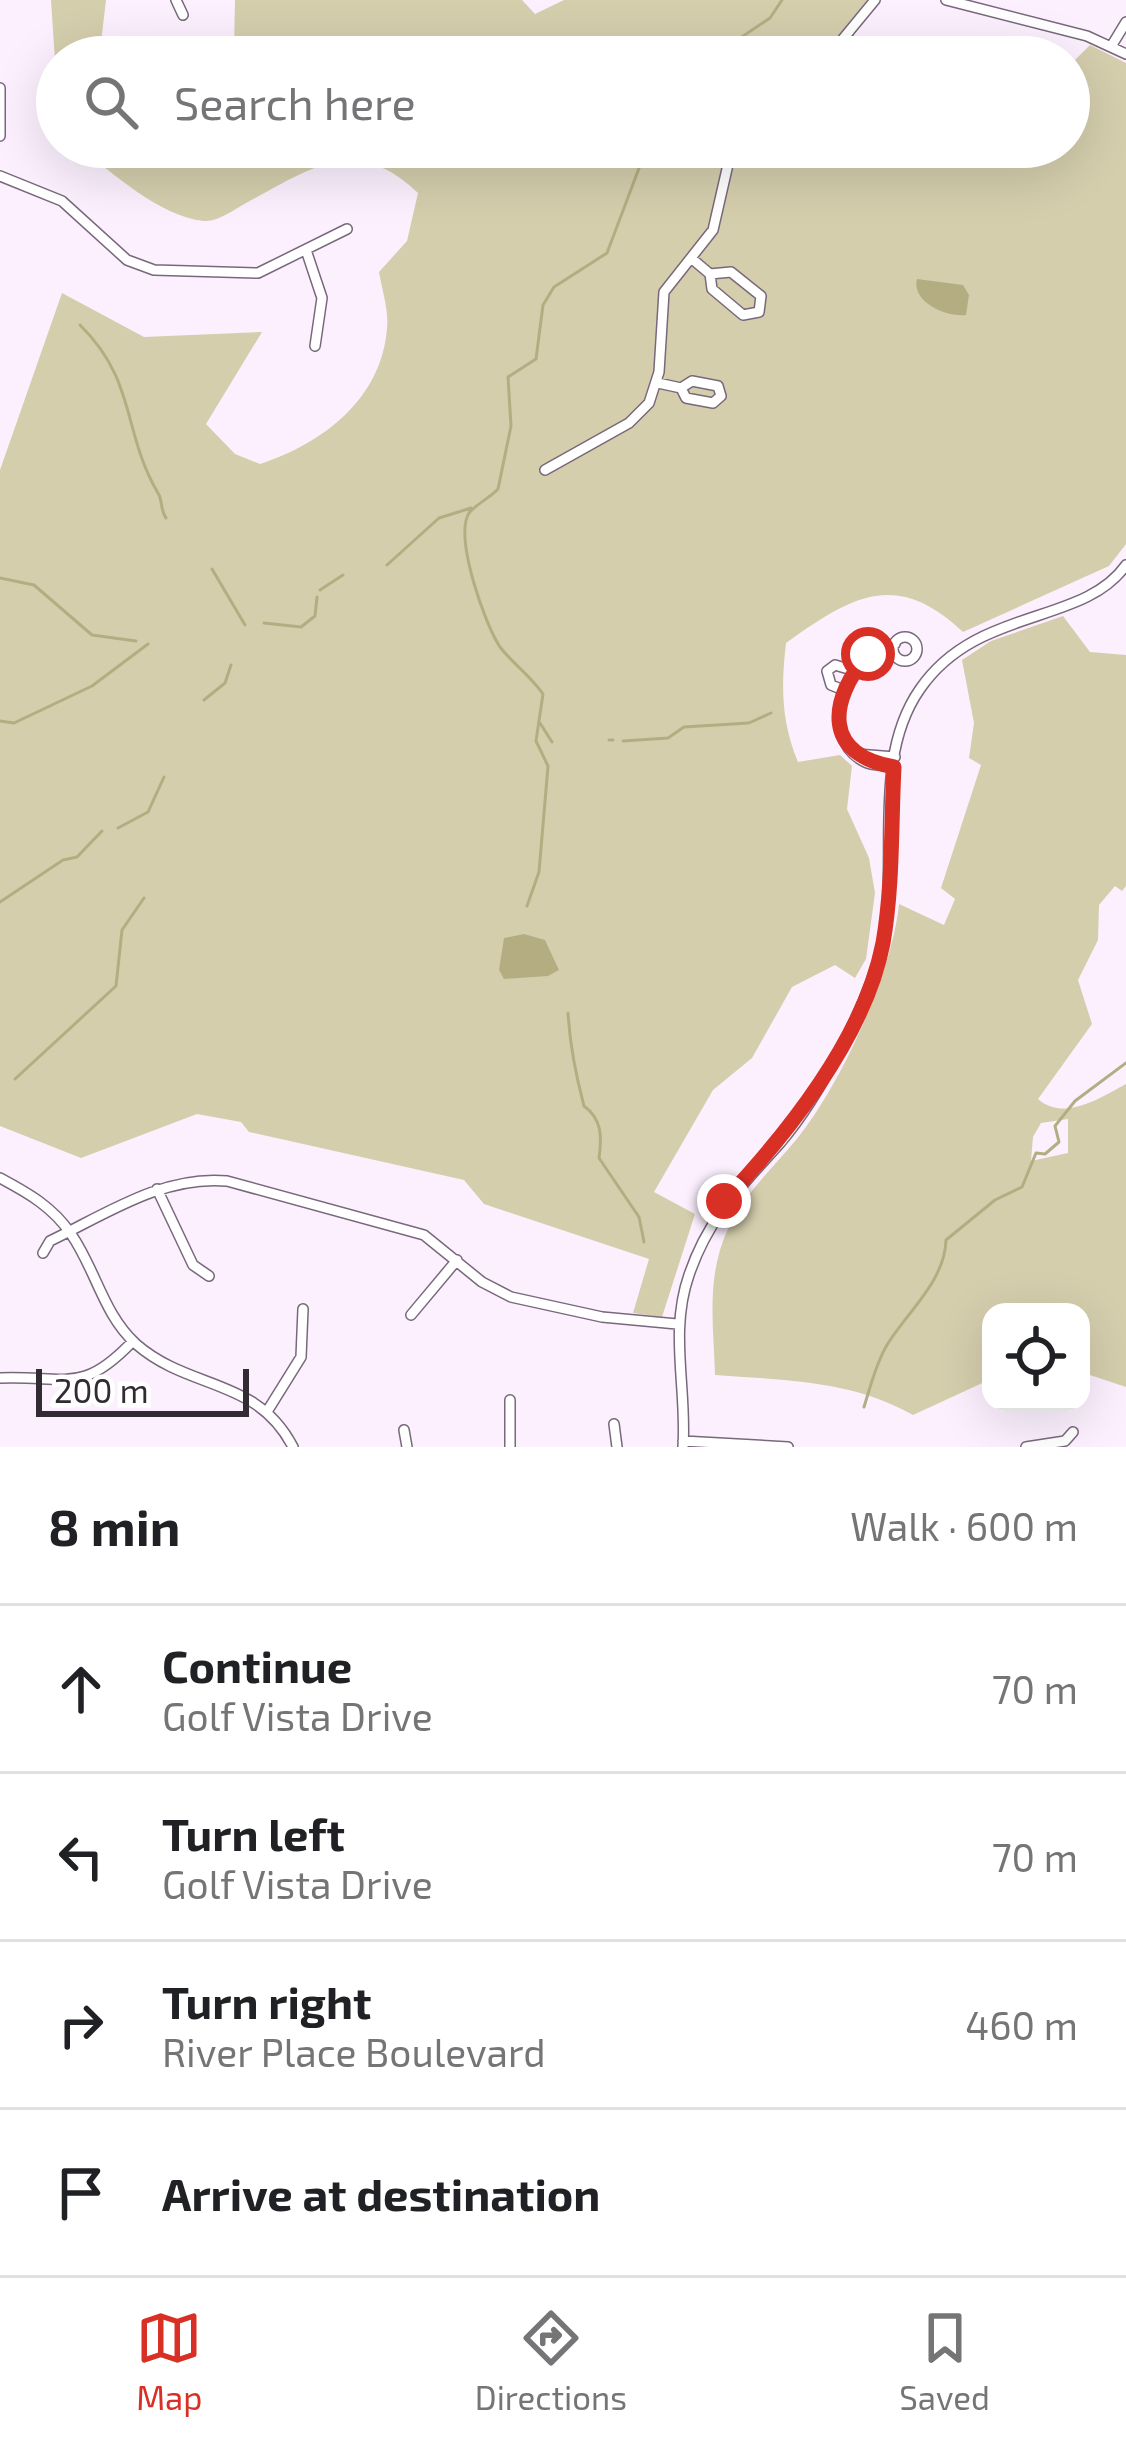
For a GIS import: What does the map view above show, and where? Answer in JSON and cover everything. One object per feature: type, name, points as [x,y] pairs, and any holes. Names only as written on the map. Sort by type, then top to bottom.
[{"type":"street","points":[[176,0],[183,15]]},
{"type":"street","points":[[845,36],[875,0]]},
{"type":"street","points":[[946,0],[1079,36]]},
{"type":"street","points":[[1112,45],[1126,22]]},
{"type":"street","points":[[1090,39],[1126,54]]},
{"type":"street","points":[[0,88],[0,136]]},
{"type":"street","points":[[545,470],[629,423],[649,404],[658,382],[664,292],[717,222],[728,168]]},
{"type":"street","points":[[0,176],[62,200],[128,260],[154,270],[245,275],[347,229]]},
{"type":"street","points":[[306,250],[322,298],[315,346]]},
{"type":"street","points":[[691,258],[710,274],[712,289],[726,302],[743,314],[759,312],[761,296],[730,272],[710,274]]},
{"type":"street","points":[[658,382],[681,388]]},
{"type":"street","points":[[788,1447],[683,1444],[677,1324],[690,1272],[724,1201],[799,1116],[875,970],[887,911],[894,762],[918,691],[945,658],[987,631],[1095,592],[1126,565]]},
{"type":"street","points":[[894,762],[864,762],[841,733],[846,691],[855,671],[875,648],[895,644]]},
{"type":"street","points":[[846,691],[831,685],[827,671],[835,665],[855,671]]},
{"type":"street","points":[[0,1178],[52,1210],[70,1232],[107,1307],[133,1341],[176,1370],[268,1410],[293,1447]]},
{"type":"street","points":[[43,1252],[50,1241],[157,1189],[196,1180],[227,1181],[424,1234],[482,1282],[511,1297],[602,1317],[677,1324]]},
{"type":"street","points":[[157,1189],[194,1265],[209,1276]]},
{"type":"street","points":[[411,1315],[457,1260]]},
{"type":"street","points":[[268,1410],[301,1358],[303,1309]]},
{"type":"street","points":[[0,1378],[77,1382],[108,1368],[133,1341]]},
{"type":"street","points":[[510,1400],[510,1447]]},
{"type":"street","points":[[614,1424],[617,1447]]},
{"type":"street","points":[[404,1430],[407,1447]]},
{"type":"street","points":[[1026,1447],[1065,1441],[1073,1432]]},
{"type":"shaded area","points":[[51,0],[106,0],[102,36],[53,36]]},
{"type":"shaded area","points":[[235,0],[522,0],[535,14],[564,0],[868,0],[849,27],[855,36],[234,36]]},
{"type":"shaded area","points":[[1090,45],[1126,63],[1126,544],[1109,566],[963,632],[916,601],[874,596],[832,613],[786,643],[784,703],[798,762],[840,755],[852,766],[847,809],[869,858],[875,893],[866,959],[855,978],[835,965],[792,987],[752,1058],[713,1090],[654,1192],[695,1214],[662,1317],[633,1313],[649,1259],[484,1204],[464,1180],[249,1132],[241,1122],[197,1114],[81,1158],[0,1126],[0,470],[62,293],[144,337],[262,332],[206,424],[235,454],[260,464],[327,430],[346,414],[374,376],[387,321],[379,272],[407,241],[418,193],[382,168],[1090,168]]},
{"type":"shaded area","points":[[105,168],[316,168],[209,221],[170,211]]},
{"type":"shaded area","points":[[917,279],[963,285],[969,295],[966,315],[949,314],[924,301]]},
{"type":"shaded area","points":[[1063,616],[1090,652],[1126,655],[1126,886],[1122,891],[1115,886],[1099,905],[1098,940],[1078,980],[1092,1024],[1038,1099],[1048,1106],[1070,1108],[1126,1084],[1126,1387],[1090,1375],[1090,1303],[982,1303],[982,1383],[913,1415],[841,1388],[715,1375],[714,1284],[732,1221],[813,1117],[846,1060],[886,963],[899,904],[944,925],[955,899],[941,888],[981,765],[969,758],[974,723],[962,660],[991,641]],"holes":[[[1068,1119],[1068,1153],[1031,1161],[1033,1137],[1041,1123]]]},
{"type":"shaded area","points":[[524,934],[545,940],[559,970],[548,976],[504,979],[499,970],[504,938]]},
{"type":"waterway","points":[[743,36],[770,18],[782,0]]},
{"type":"waterway","points":[[527,906],[539,872],[548,766],[536,741],[543,694],[494,636],[473,581],[465,525],[469,513],[498,489],[511,426],[508,377],[536,359],[543,305],[554,287],[607,253],[639,168]]},
{"type":"waterway","points":[[80,325],[111,366],[166,518]]},
{"type":"waterway","points":[[387,565],[439,518],[471,508]]},
{"type":"waterway","points":[[212,569],[245,625]]},
{"type":"waterway","points":[[320,590],[343,575]]},
{"type":"waterway","points":[[0,578],[34,585],[92,635],[136,641]]},
{"type":"waterway","points":[[264,623],[301,627],[315,616],[317,597]]},
{"type":"waterway","points":[[0,721],[14,723],[92,686],[148,644]]},
{"type":"waterway","points":[[204,700],[225,683],[231,665]]},
{"type":"waterway","points":[[623,741],[668,738],[684,727],[749,723],[771,713]]},
{"type":"waterway","points":[[540,723],[552,742]]},
{"type":"waterway","points":[[118,828],[148,812],[164,777]]},
{"type":"waterway","points":[[0,902],[63,860],[77,857],[102,831]]},
{"type":"waterway","points":[[15,1079],[116,986],[122,930],[144,898]]},
{"type":"waterway","points":[[568,1013],[584,1106],[599,1129],[599,1158],[639,1217],[644,1242]]},
{"type":"waterway","points":[[864,1407],[883,1352],[932,1283],[946,1240],[995,1200],[1022,1187],[1036,1153],[1045,1154],[1059,1142],[1055,1126],[1075,1101],[1126,1063]]},
{"type":"route","points":[[724,1201],[799,1116],[855,1016],[882,945],[894,767],[864,762],[849,748],[839,713],[850,678],[868,654]]}]
